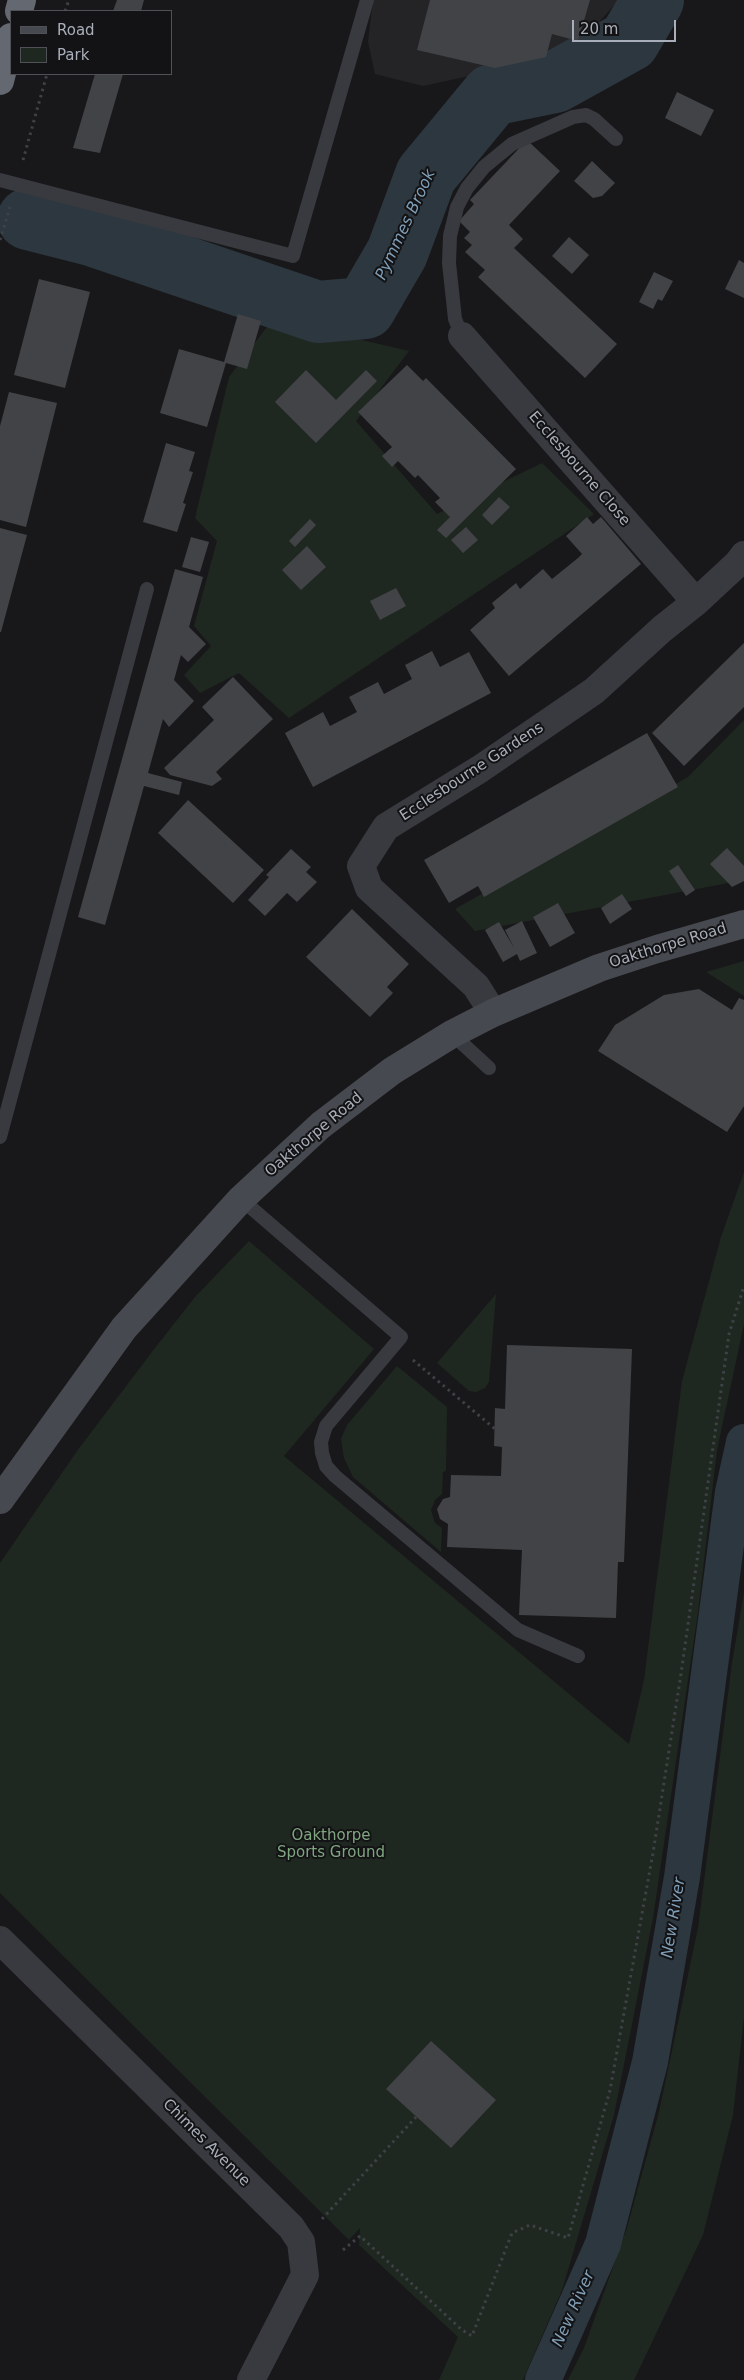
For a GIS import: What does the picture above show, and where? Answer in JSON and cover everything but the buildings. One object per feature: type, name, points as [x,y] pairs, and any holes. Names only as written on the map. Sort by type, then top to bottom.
[{"type":"highway","points":[[0,81],[10,42]]},
{"type":"street","name":"Ecclesbourne Close","points":[[462,336],[696,602]]},
{"type":"street","name":"Ecclesbourne Gardens","points":[[493,1014],[476,986],[370,888],[361,866],[386,827],[480,769],[594,691],[662,629],[696,602],[737,564],[744,555]]},
{"type":"street","name":"Oakthorpe Road","points":[[0,1500],[124,1328],[241,1199],[321,1125],[392,1071],[452,1034],[493,1014],[599,968],[744,924]]},
{"type":"street","name":"Chimes Avenue","points":[[0,1940],[291,2227],[302,2242]]},
{"type":"street","points":[[251,2380],[305,2275],[302,2242]]},
{"type":"lane","points":[[0,180],[293,256],[367,0]]},
{"type":"lane","points":[[462,336],[454,319],[449,263],[450,236],[457,206],[467,188],[484,167],[512,144],[573,117],[586,115],[594,119],[616,138]]},
{"type":"lane","points":[[0,1137],[147,589]]},
{"type":"lane","points":[[452,1034],[488,1068]]},
{"type":"lane","points":[[241,1199],[401,1337],[326,1426],[321,1442],[326,1466],[335,1476],[518,1630],[578,1656]]},
{"type":"path","points":[[0,240],[48,75]]},
{"type":"path","points":[[343,2250],[360,2236],[462,2330],[472,2336],[512,2233],[530,2225],[568,2238],[612,2080],[653,1853],[682,1674],[729,1334],[744,1286]]},
{"type":"path","points":[[408,1356],[495,1429]]},
{"type":"path","points":[[302,2242],[416,2117]]},
{"type":"shaded area","points":[[373,0],[619,0],[570,54],[423,86],[375,74],[368,42]]},
{"type":"green space","points":[[273,319],[409,351],[356,421],[437,514],[542,463],[594,514],[289,718],[239,673],[200,693],[184,675],[211,646],[194,626],[217,541],[195,518],[229,377]]},
{"type":"green space","points":[[744,720],[744,880],[475,931],[455,909],[688,777]]},
{"type":"green space","points":[[744,961],[744,996],[706,972]]},
{"type":"green space","name":"Oakthorpe Sports Ground","points":[[744,1172],[744,1324],[717,1450],[698,1612],[653,1918],[614,2115],[562,2290],[523,2380],[439,2380],[458,2337],[359,2245],[360,2228],[349,2240],[0,1893],[0,1563],[77,1451],[155,1348],[195,1297],[249,1241],[374,1349],[284,1456],[629,1744],[644,1680],[682,1381],[721,1237]]},
{"type":"green space","points":[[496,1294],[489,1382],[485,1388],[476,1392],[469,1391],[437,1363]]},
{"type":"green space","points":[[397,1366],[447,1407],[446,1471],[443,1472],[442,1494],[435,1500],[431,1510],[435,1523],[442,1528],[441,1552],[353,1477],[344,1458],[341,1439],[347,1425]]},
{"type":"green space","points":[[744,1592],[744,2017],[733,2115],[703,2235],[634,2380],[568,2380],[584,2348],[627,2228],[659,2112],[698,1928],[732,1663]]},
{"type":"waterway","name":"Pymmes Brook","points":[[28,219],[91,235],[318,312],[365,308],[397,253],[426,175],[492,95],[555,82],[629,41],[653,0]]},
{"type":"waterway","name":"New River","points":[[543,2380],[603,2244],[650,2062],[682,1877],[733,1492],[744,1442]]}]
